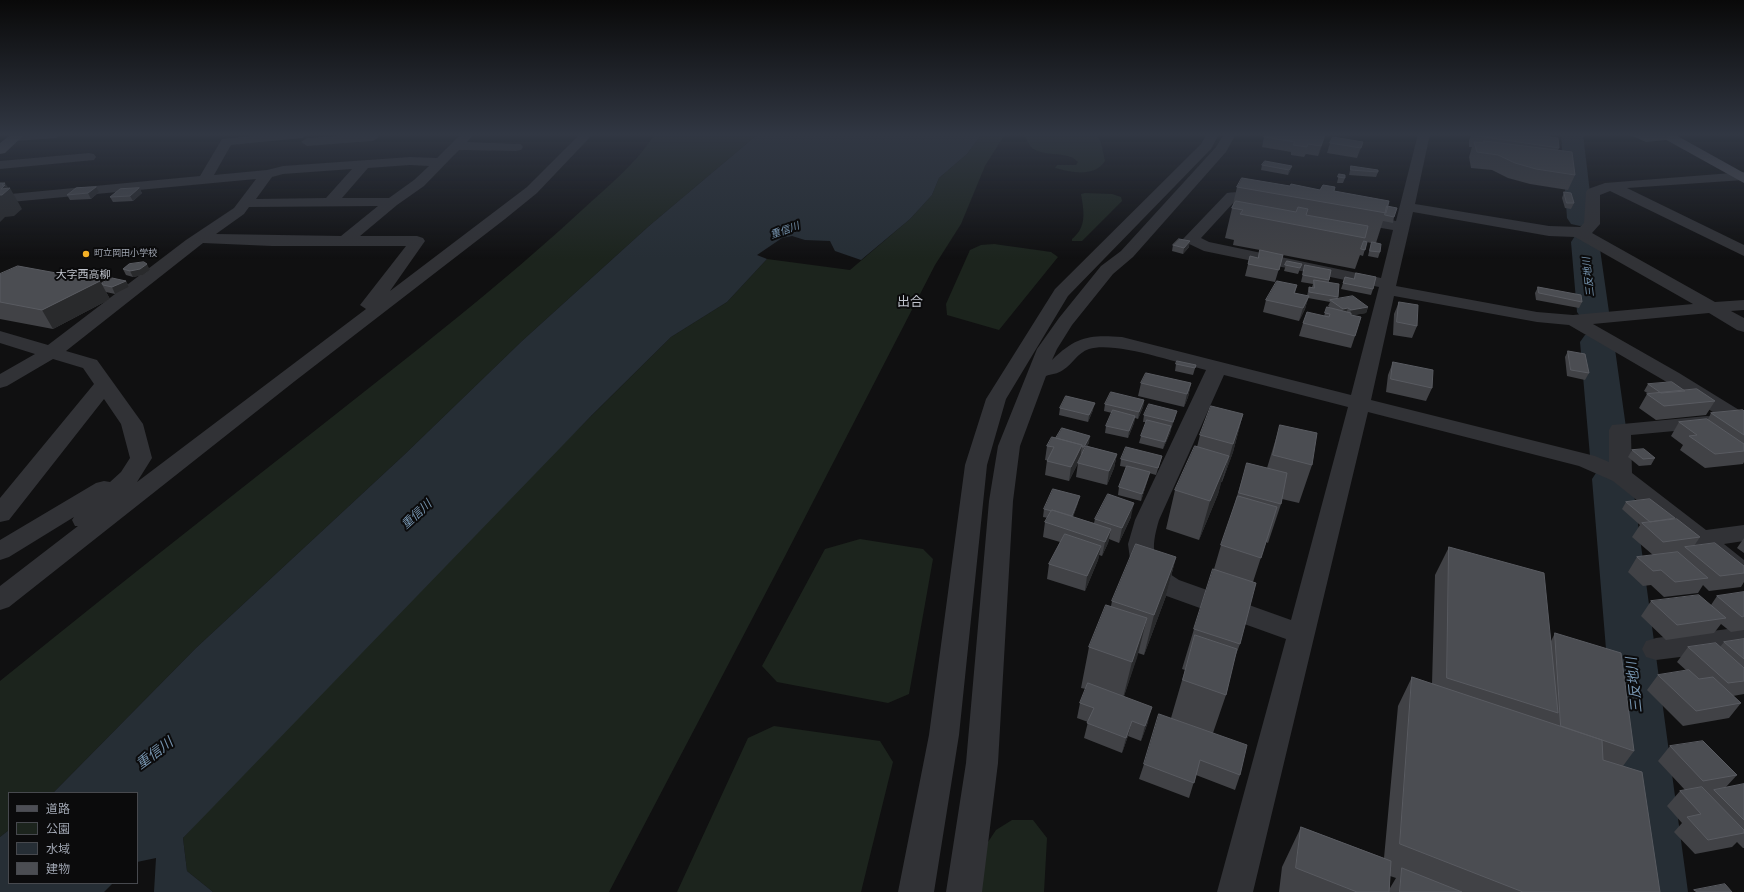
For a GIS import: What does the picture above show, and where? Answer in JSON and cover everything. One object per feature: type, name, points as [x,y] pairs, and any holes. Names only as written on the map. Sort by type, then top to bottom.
[{"type":"street","points":[[0,199],[246,176]]},
{"type":"street","points":[[0,382],[52,352],[201,238],[240,211],[265,176]]},
{"type":"street","points":[[331,201],[354,176]]},
{"type":"street","points":[[344,242],[427,176]]},
{"type":"street","points":[[0,600],[532,190],[546,176]]},
{"type":"street","points":[[916,892],[944,735],[976,465],[996,399],[1061,293],[1177,176]]},
{"type":"street","points":[[964,892],[982,763],[1001,502],[1008,446],[1047,349],[1082,299],[1107,270],[1127,254],[1197,176]]},
{"type":"street","points":[[1236,892],[1360,402],[1414,176]]},
{"type":"street","points":[[1407,207],[1549,232],[1578,232],[1585,231],[1592,224],[1593,192],[1610,186],[1742,177]]},
{"type":"street","points":[[1610,186],[1744,251]]},
{"type":"street","points":[[1278,205],[1232,196],[1192,239],[1204,246],[1388,287],[1537,317],[1573,320],[1744,305]]},
{"type":"street","points":[[246,203],[331,201],[392,202]]},
{"type":"street","points":[[1340,216],[1402,227]]},
{"type":"street","points":[[1578,232],[1744,326]]},
{"type":"street","points":[[201,238],[344,242],[417,241],[377,296],[354,320],[356,326]]},
{"type":"street","points":[[1573,320],[1672,377],[1744,422]]},
{"type":"street","points":[[1358,323],[1378,327]]},
{"type":"street","points":[[0,337],[90,364],[132,424],[141,458],[129,477],[78,526],[76,541]]},
{"type":"street","points":[[1037,371],[1057,367],[1076,348],[1099,342],[1122,343],[1360,402],[1587,461],[1621,476],[1744,573]]},
{"type":"street","points":[[1217,367],[1153,507],[1140,544],[1141,554],[1146,566],[1155,577],[1170,587],[1301,634]]},
{"type":"street","points":[[0,514],[104,385]]},
{"type":"street","points":[[996,399],[1008,446]]},
{"type":"street","points":[[1621,476],[1620,430],[1716,422]]},
{"type":"street","points":[[0,551],[111,484],[129,477]]},
{"type":"street","points":[[1700,539],[1744,533]]},
{"type":"street","points":[[1656,649],[1744,638]]},
{"type":"green space","points":[[620,176],[709,176],[649,226],[522,341],[404,455],[196,648],[54,792],[8,792],[8,831],[0,837],[0,681],[417,350],[500,282]]},
{"type":"green space","points":[[942,176],[981,176],[961,224],[935,265],[609,892],[213,892],[187,871],[183,838],[352,653],[671,337],[727,302],[767,259],[850,270],[910,219],[932,195],[939,178]]},
{"type":"green space","points":[[1081,194],[1112,194],[1121,197],[1122,201],[1082,241],[1072,241],[1082,224],[1083,207]]},
{"type":"green space","points":[[994,244],[1051,252],[1058,257],[999,330],[947,315],[946,304],[970,250],[981,245]]},
{"type":"green space","points":[[860,539],[923,549],[933,559],[909,694],[888,703],[777,682],[762,666],[825,549]]},
{"type":"green space","points":[[774,726],[880,741],[893,762],[861,892],[677,892],[748,738]]},
{"type":"green space","points":[[1012,820],[1033,820],[1047,838],[1044,892],[981,892],[984,848],[996,830]]},
{"type":"water","name":"重信川","points":[[709,176],[942,176],[939,178],[932,195],[910,219],[861,260],[835,251],[830,241],[805,240],[792,236],[782,238],[757,255],[767,259],[727,302],[671,337],[592,415],[183,838],[187,871],[213,892],[154,892],[156,858],[138,862],[138,792],[54,792],[196,648],[404,455],[522,341],[649,226]]},
{"type":"water","points":[[8,831],[8,884],[112,884],[104,892],[0,892],[0,837]]},
{"type":"building","points":[[1338,176],[1345,176],[1345,178],[1338,177]]},
{"type":"building","points":[[1242,178],[1290,186],[1291,184],[1320,190],[1323,185],[1335,187],[1334,191],[1389,201],[1386,213],[1237,187]]},
{"type":"building","points":[[0,183],[5,183],[2,185],[5,185],[1,189],[10,188],[2,195],[0,195]]},
{"type":"building","points":[[96,187],[88,193],[67,195],[76,188]]},
{"type":"building","points":[[139,188],[130,196],[110,197],[120,189]]},
{"type":"building","points":[[1564,192],[1571,193],[1574,203],[1567,203]]},
{"type":"building","points":[[1236,201],[1296,212],[1298,207],[1308,209],[1306,215],[1368,226],[1365,238],[1240,214],[1243,210],[1232,208]]},
{"type":"building","points":[[1387,206],[1397,208],[1394,217],[1385,215]]},
{"type":"building","points":[[1179,239],[1190,241],[1184,248],[1173,245]]},
{"type":"building","points":[[1364,241],[1367,242],[1365,250],[1361,249]]},
{"type":"building","points":[[1372,242],[1381,244],[1380,252],[1370,251]]},
{"type":"building","points":[[1260,250],[1283,255],[1279,270],[1248,264],[1250,256],[1258,258]]},
{"type":"building","points":[[1287,261],[1302,264],[1300,268],[1285,265]]},
{"type":"building","points":[[144,262],[147,264],[140,269],[130,271],[123,269],[129,264]]},
{"type":"building","points":[[1305,265],[1331,270],[1329,280],[1303,275]]},
{"type":"building","points":[[18,266],[100,281],[42,310],[0,302],[0,274]]},
{"type":"building","points":[[1356,273],[1376,277],[1373,289],[1343,283],[1345,277],[1354,279]]},
{"type":"building","points":[[112,278],[126,281],[112,287],[103,285],[102,283]]},
{"type":"building","points":[[1314,280],[1339,284],[1338,297],[1309,292],[1309,287],[1314,288]]},
{"type":"building","points":[[1277,281],[1297,285],[1294,293],[1309,296],[1303,308],[1266,300]]},
{"type":"building","points":[[1538,287],[1581,295],[1582,302],[1539,293]]},
{"type":"building","points":[[1353,296],[1368,307],[1351,310],[1348,308],[1343,309],[1330,300]]},
{"type":"building","points":[[1399,302],[1418,305],[1417,326],[1397,322]]},
{"type":"building","points":[[1327,307],[1361,317],[1355,336],[1303,323],[1307,312],[1329,317],[1330,314],[1325,313]]},
{"type":"building","points":[[1568,351],[1585,354],[1589,373],[1571,370]]},
{"type":"building","points":[[1177,361],[1196,365],[1195,368],[1176,364]]},
{"type":"building","points":[[1393,362],[1433,370],[1432,388],[1391,379]]},
{"type":"building","points":[[1146,373],[1191,383],[1187,394],[1141,383]]},
{"type":"building","points":[[1672,382],[1685,391],[1661,393],[1648,384]]},
{"type":"building","points":[[1697,389],[1715,401],[1664,406],[1647,394]]},
{"type":"building","points":[[1111,392],[1144,400],[1139,412],[1105,404]]},
{"type":"building","points":[[1066,396],[1095,403],[1089,415],[1060,408]]},
{"type":"building","points":[[1149,404],[1177,411],[1173,422],[1144,415]]},
{"type":"building","points":[[1211,406],[1243,414],[1233,444],[1200,435]]},
{"type":"building","points":[[1113,410],[1135,416],[1129,431],[1106,426]]},
{"type":"building","points":[[1743,410],[1744,435],[1711,413]]},
{"type":"building","points":[[1707,419],[1744,444],[1744,451],[1715,454],[1689,436],[1697,435],[1679,422]]},
{"type":"building","points":[[1147,420],[1171,426],[1165,442],[1141,436]]},
{"type":"building","points":[[1280,425],[1317,433],[1312,465],[1273,455]]},
{"type":"building","points":[[1062,428],[1090,436],[1084,447],[1082,447],[1082,445],[1056,438]]},
{"type":"building","points":[[1052,437],[1082,445],[1071,467],[1047,461],[1054,447],[1047,446]]},
{"type":"building","points":[[1086,446],[1117,454],[1109,471],[1078,463]]},
{"type":"building","points":[[1195,446],[1229,456],[1210,501],[1175,490]]},
{"type":"building","points":[[1126,447],[1162,456],[1158,468],[1121,459]]},
{"type":"building","points":[[1644,449],[1655,458],[1643,459],[1632,450]]},
{"type":"building","points":[[1247,463],[1287,473],[1281,504],[1239,493]]},
{"type":"building","points":[[1127,466],[1150,472],[1142,494],[1119,487]]},
{"type":"building","points":[[1053,489],[1080,496],[1072,516],[1044,509]]},
{"type":"building","points":[[1108,494],[1134,503],[1122,528],[1095,519]]},
{"type":"building","points":[[1238,496],[1277,507],[1261,558],[1221,545]]},
{"type":"building","points":[[1650,499],[1675,518],[1650,522],[1626,502]]},
{"type":"building","points":[[1052,510],[1111,529],[1105,542],[1045,522]]},
{"type":"building","points":[[1677,519],[1700,537],[1663,542],[1642,523]]},
{"type":"building","points":[[1065,534],[1101,546],[1087,576],[1049,564]]},
{"type":"building","points":[[1715,543],[1744,566],[1744,573],[1720,576],[1685,547]]},
{"type":"building","points":[[1136,544],[1176,557],[1154,615],[1112,601]]},
{"type":"building","points":[[1449,547],[1544,573],[1558,713],[1447,678]]},
{"type":"building","points":[[1678,552],[1708,578],[1675,582],[1661,570],[1653,571],[1637,557]]},
{"type":"building","points":[[1213,569],[1256,583],[1240,644],[1194,629]]},
{"type":"building","points":[[1744,592],[1744,616],[1742,617],[1717,596]]},
{"type":"building","points":[[1699,595],[1726,618],[1677,625],[1651,601]]},
{"type":"building","points":[[1106,605],[1147,618],[1132,662],[1089,647]]},
{"type":"building","points":[[1555,633],[1621,653],[1634,751],[1561,726]]},
{"type":"building","points":[[1195,635],[1237,649],[1226,695],[1183,680]]},
{"type":"building","points":[[1744,639],[1744,659],[1724,642]]},
{"type":"building","points":[[1716,643],[1744,668],[1744,681],[1728,683],[1688,647]]},
{"type":"building","points":[[1689,670],[1699,679],[1713,677],[1741,703],[1696,711],[1658,675]]},
{"type":"building","points":[[1412,677],[1602,740],[1603,760],[1642,772],[1660,892],[1523,892],[1400,844]]},
{"type":"building","points":[[1088,683],[1152,707],[1145,726],[1132,721],[1126,738],[1087,723],[1094,708],[1080,703]]},
{"type":"building","points":[[1159,714],[1247,745],[1240,775],[1200,760],[1194,783],[1144,764]]},
{"type":"building","points":[[1703,741],[1737,775],[1703,781],[1670,746]]},
{"type":"building","points":[[1744,784],[1744,820],[1714,790]]},
{"type":"building","points":[[1702,787],[1744,830],[1744,833],[1708,840],[1687,817],[1701,814],[1680,791]]},
{"type":"building","points":[[1301,827],[1391,861],[1389,892],[1357,892],[1296,868]]},
{"type":"building","points":[[1402,868],[1462,892],[1400,892]]},
{"type":"building","points":[[1725,884],[1732,892],[1697,892],[1694,890]]},
{"type":"waterway","name":"三反地川","points":[[1576,176],[1580,218]]},
{"type":"waterway","name":"三反地川","points":[[1585,242],[1593,312]]},
{"type":"waterway","name":"三反地川","points":[[1597,342],[1610,456]]},
{"type":"waterway","name":"三反地川","points":[[1612,479],[1657,892]]},
{"type":"place","name":"町立岡田小学校","points":[[86,254]]},
{"type":"district","name":"大字西高柳","points":[[83,275]]},
{"type":"district","name":"出合","points":[[910,303]]}]
